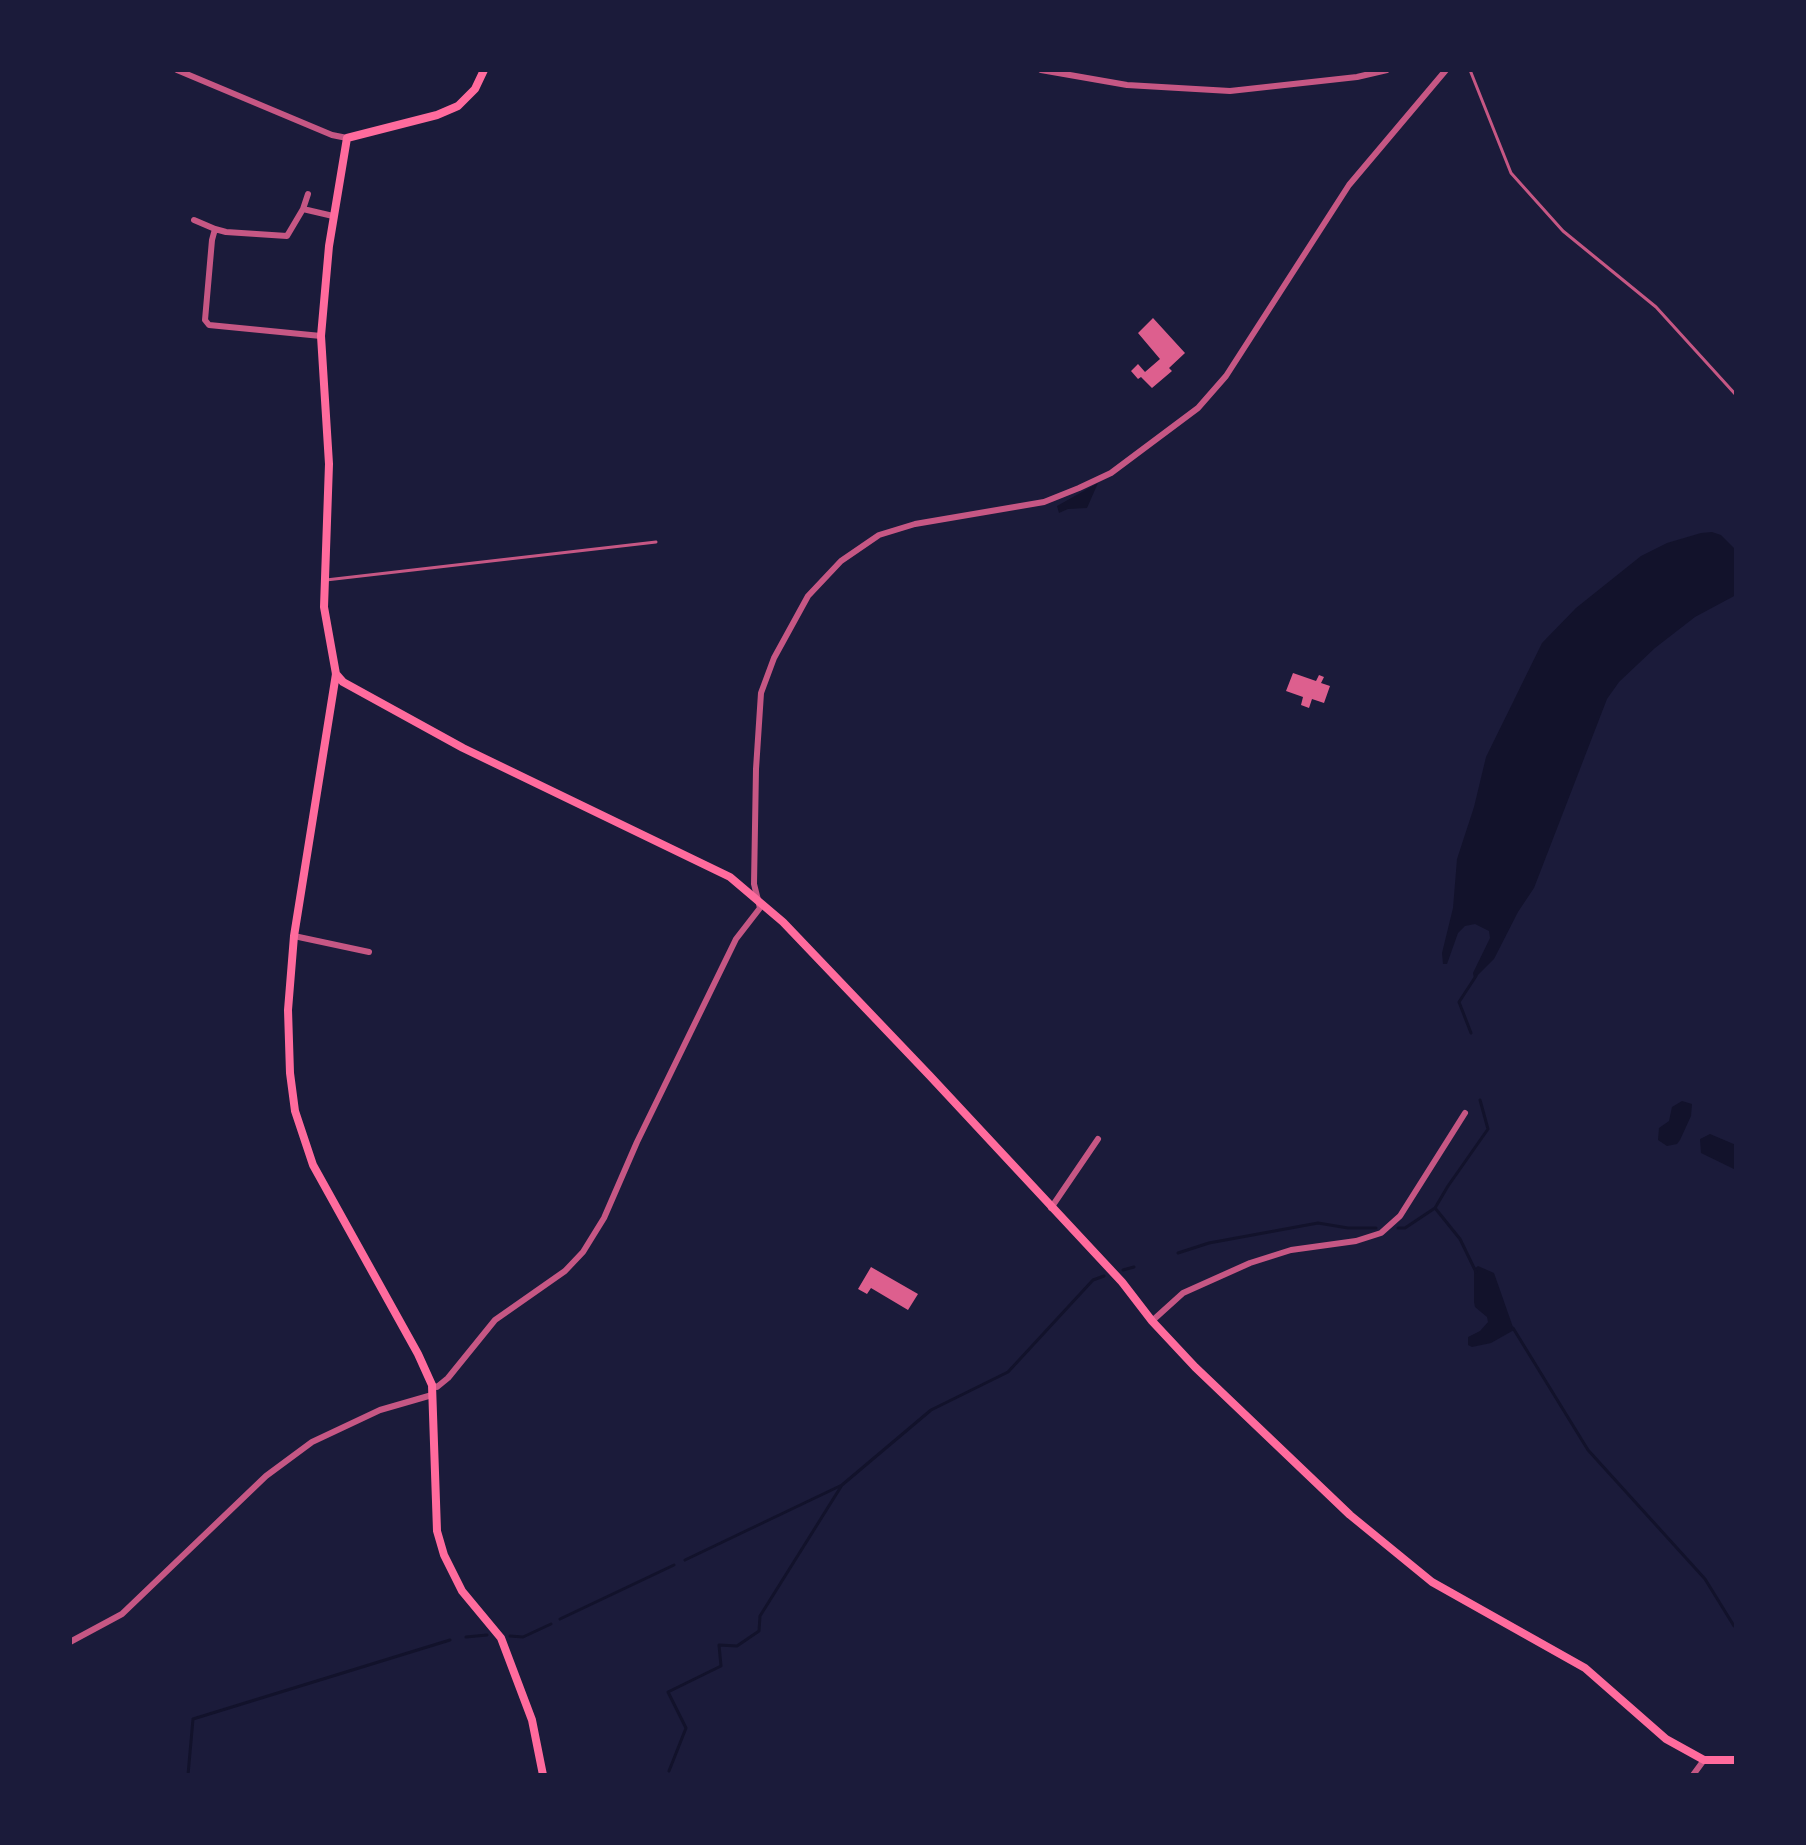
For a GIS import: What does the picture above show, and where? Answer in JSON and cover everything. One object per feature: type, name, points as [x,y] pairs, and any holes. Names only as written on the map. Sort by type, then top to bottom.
[{"type":"main road","points":[[484,70],[475,89],[458,106],[437,115],[347,138],[333,216],[321,336],[329,464],[324,607],[336,674],[294,936],[288,1010],[290,1073],[295,1111],[313,1165],[418,1354],[432,1390],[437,1531],[444,1555],[462,1591],[501,1638],[532,1720],[543,1775]]},
{"type":"main road","points":[[336,674],[343,682],[463,748],[730,877],[783,922],[930,1076],[1122,1282],[1152,1321],[1195,1367],[1350,1515],[1432,1582],[1585,1668],[1666,1739],[1704,1760],[1736,1760]]},
{"type":"street","points":[[177,70],[305,125],[347,138]]},
{"type":"street","points":[[1041,70],[1127,85],[1230,91],[1357,77],[1387,70]]},
{"type":"street","points":[[70,1642],[122,1614],[266,1476],[312,1442],[437,1387],[448,1378],[495,1320],[565,1271],[583,1252],[604,1218],[637,1142],[736,939],[760,908],[754,884],[761,693],[774,658],[808,596],[841,561],[879,535],[915,524],[1044,502],[1111,473],[1198,408],[1226,376],[1349,185],[1446,70]]},
{"type":"street","points":[[194,220],[215,229],[287,236],[308,194]]},
{"type":"street","points":[[303,209],[333,216]]},
{"type":"street","points":[[215,229],[205,314],[209,325],[321,336]]},
{"type":"street","points":[[294,936],[369,952]]},
{"type":"street","points":[[1152,1321],[1183,1293],[1250,1263],[1291,1250],[1356,1241],[1381,1233],[1400,1216],[1465,1113]]},
{"type":"street","points":[[1051,1208],[1098,1139]]},
{"type":"street","points":[[1693,1775],[1704,1760]]},
{"type":"lane","points":[[1470,70],[1511,173],[1563,231],[1656,307],[1736,395]]},
{"type":"lane","points":[[324,580],[656,542]]},
{"type":"shaded area","points":[[1098,483],[1087,508],[1059,513],[1057,506]]},
{"type":"shaded area","points":[[1712,532],[1721,535],[1736,550],[1736,595],[1695,617],[1655,648],[1619,682],[1607,699],[1534,888],[1494,959],[1474,979],[1473,973],[1490,938],[1489,931],[1475,924],[1465,926],[1458,933],[1447,964],[1443,964],[1442,953],[1453,908],[1457,859],[1486,757],[1542,643],[1576,608],[1641,556],[1667,543]]},
{"type":"shaded area","points":[[1682,1101],[1692,1104],[1691,1116],[1677,1144],[1667,1146],[1658,1140],[1659,1128],[1669,1121],[1672,1107]]},
{"type":"shaded area","points":[[1710,1134],[1736,1145],[1736,1170],[1701,1153],[1700,1139]]},
{"type":"shaded area","points":[[1478,1266],[1494,1273],[1514,1330],[1491,1343],[1472,1347],[1468,1345],[1468,1337],[1488,1322],[1474,1302],[1474,1269]]},
{"type":"building","points":[[1153,318],[1185,353],[1169,368],[1172,371],[1152,388],[1131,371],[1138,364],[1145,372],[1160,359],[1138,333]]},
{"type":"building","points":[[1293,673],[1316,681],[1319,675],[1324,677],[1321,683],[1330,686],[1324,703],[1312,699],[1309,708],[1301,705],[1303,697],[1286,691]]},
{"type":"building","points":[[871,1267],[918,1294],[908,1310],[871,1288],[867,1294],[858,1289]]},
{"type":"waterway","points":[[1471,1033],[1459,1002],[1476,976]]},
{"type":"waterway","points":[[1398,1228],[1405,1228],[1435,1208],[1488,1129],[1480,1100]]},
{"type":"waterway","points":[[1435,1208],[1460,1239],[1476,1272]]},
{"type":"waterway","points":[[1178,1253],[1209,1243],[1318,1223],[1348,1228],[1376,1228]]},
{"type":"waterway","points":[[1123,1270],[1134,1267]]},
{"type":"waterway","points":[[685,1560],[842,1485],[931,1410],[1008,1372],[1093,1280],[1104,1276]]},
{"type":"waterway","points":[[1513,1328],[1588,1450],[1705,1579],[1734,1626]]},
{"type":"waterway","points":[[669,1771],[686,1728],[668,1692],[721,1666],[719,1645],[737,1646],[759,1631],[760,1616],[842,1485]]},
{"type":"waterway","points":[[560,1619],[674,1565]]},
{"type":"waterway","points":[[510,1636],[523,1637],[551,1624]]},
{"type":"waterway","points":[[466,1637],[487,1635]]},
{"type":"waterway","points":[[188,1775],[193,1719],[450,1640]]}]
